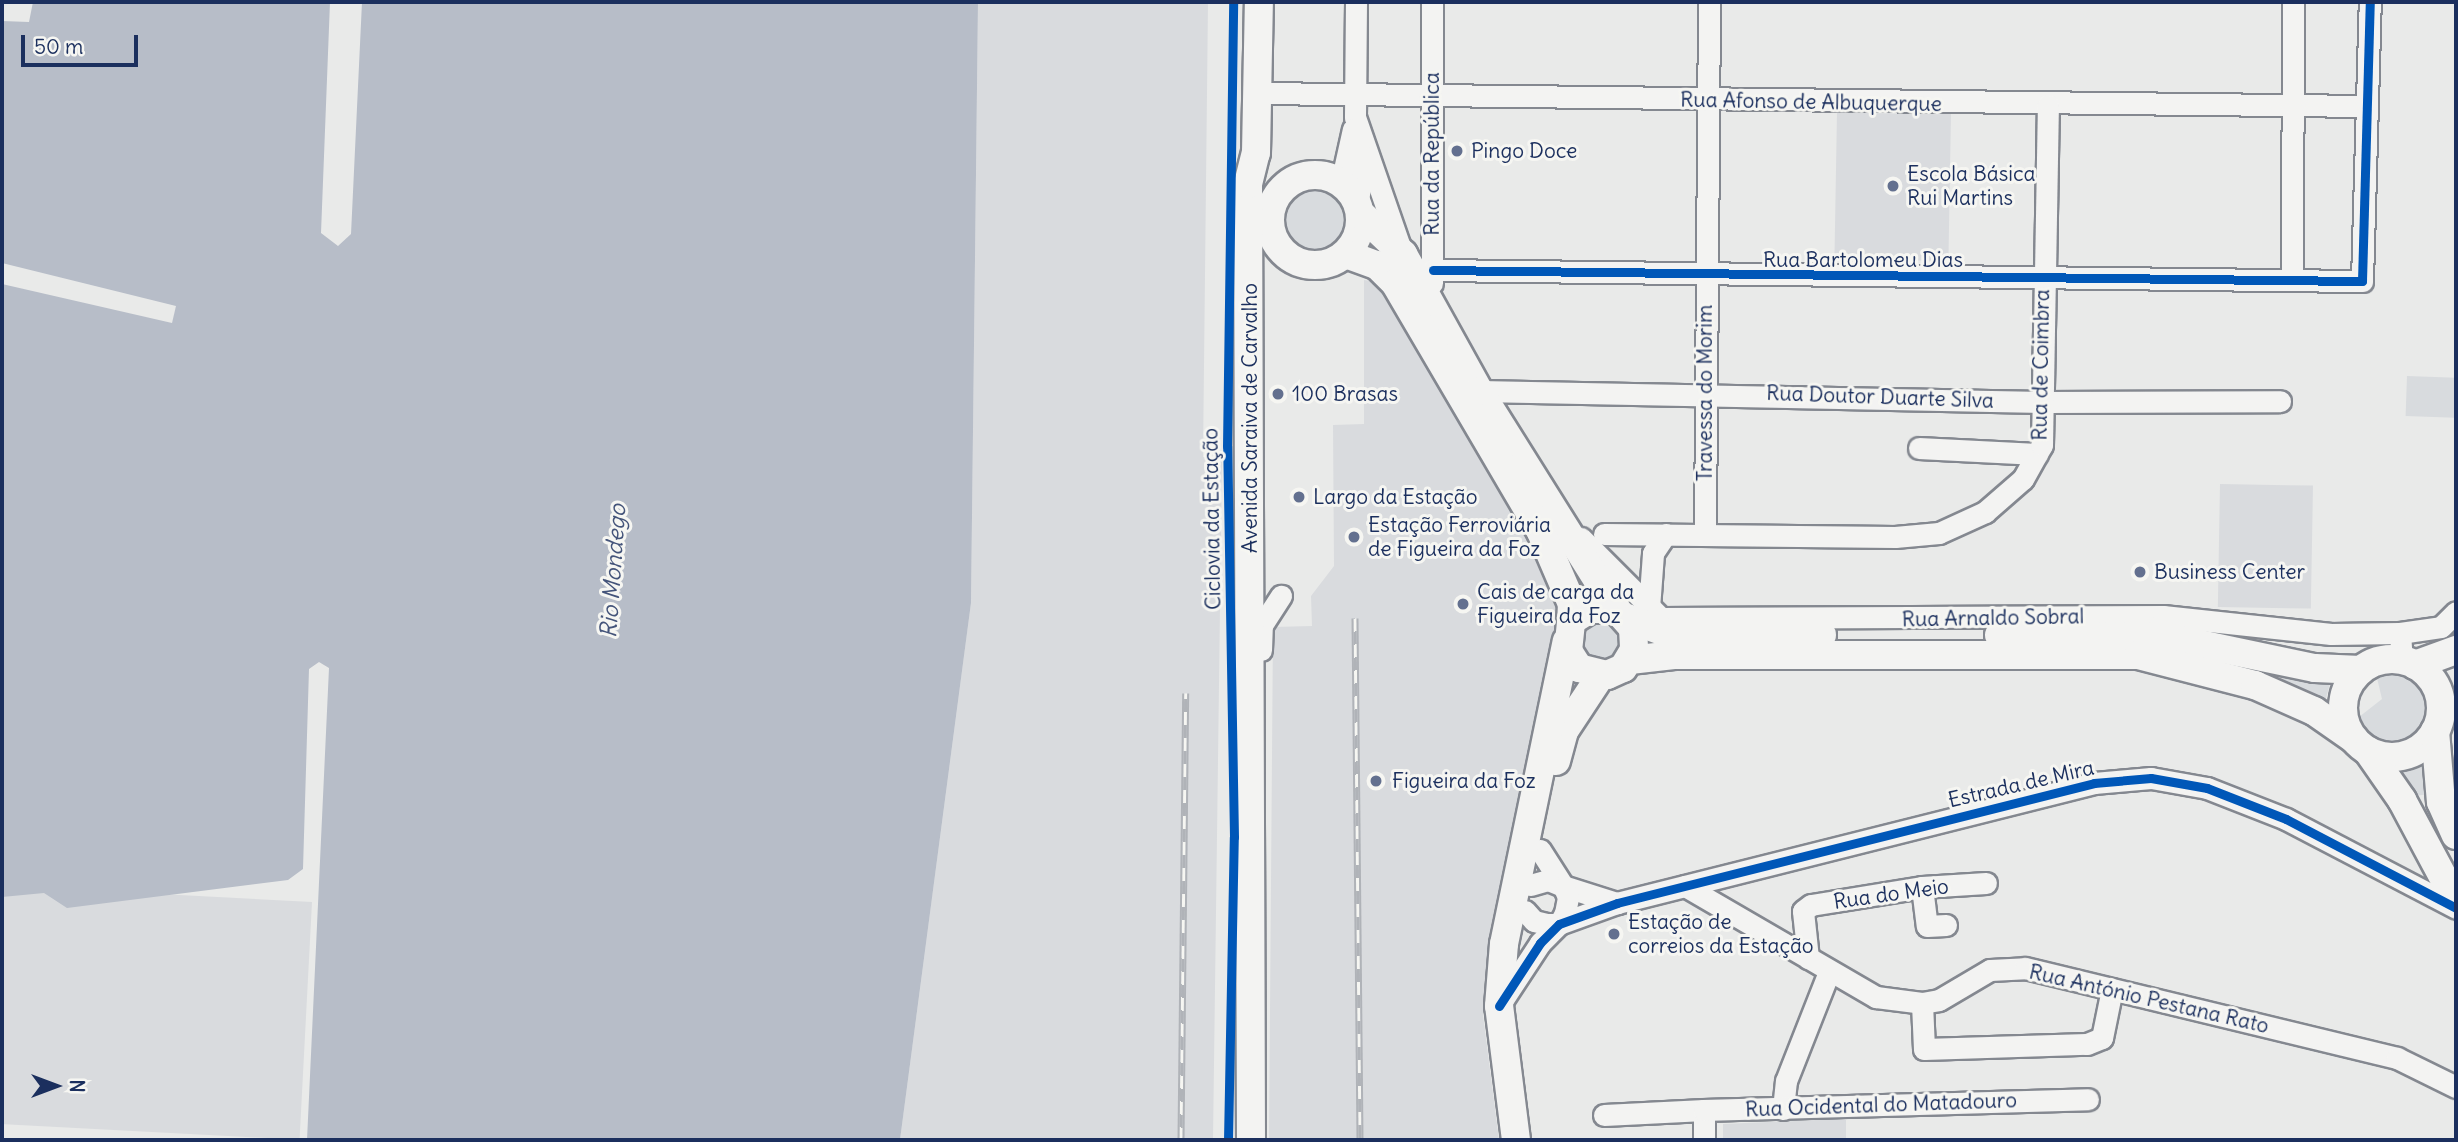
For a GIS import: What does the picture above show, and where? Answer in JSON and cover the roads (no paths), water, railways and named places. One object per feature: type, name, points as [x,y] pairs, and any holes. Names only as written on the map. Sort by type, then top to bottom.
[{"type":"main road","name":"Avenida Saraiva de Carvalho","points":[[1249,836],[1248,184],[1255,153],[1259,2]]},
{"type":"main road","points":[[1255,153],[1259,168],[1288,183]]},
{"type":"main road","points":[[1255,153],[1255,181],[1275,244],[1293,258],[1320,262],[1346,254],[1377,265],[1395,283],[1541,532],[1568,593],[1569,631],[1524,896],[1499,1006],[1516,1140]]},
{"type":"main road","points":[[1250,292],[1278,193],[1288,183],[1311,178],[1353,199],[1403,254],[1479,391],[1560,521],[1630,612],[1635,639],[1630,660],[1616,673],[1601,675],[1579,668],[1569,631]]},
{"type":"main road","points":[[1346,254],[1358,236],[1353,199]]},
{"type":"main road","points":[[1250,292],[1271,269],[1293,258]]},
{"type":"main road","points":[[1569,631],[1590,608],[1630,612],[1673,635],[2099,633],[2166,637],[2315,667],[2361,670],[2406,653],[2456,650]]},
{"type":"main road","points":[[2406,653],[2435,685],[2441,802],[2456,835]]},
{"type":"main road","points":[[1630,660],[1729,655],[2138,655],[2255,685],[2314,711],[2361,745],[2383,756],[2405,755],[2425,744],[2456,685]]},
{"type":"main road","points":[[2361,670],[2347,688],[2343,711],[2361,745],[2402,800],[2456,901]]},
{"type":"main road","points":[[1524,896],[1540,850],[1564,731],[1601,675]]},
{"type":"main road","points":[[1238,1140],[1249,836]]},
{"type":"main road","points":[[1249,836],[1251,1140]]},
{"type":"street","points":[[1353,199],[1349,164],[1355,106],[1356,2]]},
{"type":"street","name":"Rua da República","points":[[1432,2],[1432,307]]},
{"type":"street","name":"Travessa do Morim","points":[[1705,533],[1703,393],[1709,2]]},
{"type":"street","points":[[2292,280],[2293,2]]},
{"type":"street","points":[[2366,106],[2370,2]]},
{"type":"street","name":"Rua Afonso de Albuquerque","points":[[1257,93],[1355,106],[1431,97],[2366,106]]},
{"type":"street","name":"Rua de Coimbra","points":[[1604,534],[1895,537],[1939,533],[1984,512],[2023,480],[2042,445],[2048,105]]},
{"type":"street","points":[[1355,106],[1366,157],[1403,254]]},
{"type":"street","name":"Rua Bartolomeu Dias","points":[[1433,270],[1705,276],[2362,281],[2366,106]]},
{"type":"street","points":[[1353,199],[1366,157]]},
{"type":"street","name":"Rua Doutor Duarte Silva","points":[[1479,391],[1703,393],[2044,402],[2280,401]]},
{"type":"street","points":[[1919,448],[2037,454]]},
{"type":"street","points":[[1630,612],[1653,553],[1666,534]]},
{"type":"street","points":[[1249,836],[1258,801],[1262,625],[1281,596]]},
{"type":"street","name":"Rua Arnaldo Sobral","points":[[1630,612],[1661,618],[2213,619],[2331,634],[2406,653],[2456,612]]},
{"type":"street","name":"Estrada de Mira","points":[[1559,923],[1617,903],[2094,783],[2151,778],[2207,788],[2286,819],[2456,908]]},
{"type":"street","points":[[1499,1006],[1540,943],[1559,923],[1568,897],[1540,850]]},
{"type":"street","points":[[1559,923],[1539,923],[1524,896],[1548,880],[1617,903]]},
{"type":"street","name":"Rua do Meio","points":[[1808,958],[1805,908],[1922,887],[1986,883]]},
{"type":"street","name":"Rua António Pestana Rato","points":[[1685,886],[1876,997],[1922,1003],[1939,1000],[1990,970],[2025,968],[2397,1058],[2456,1087]]},
{"type":"street","points":[[1922,887],[1927,926],[1946,925]]},
{"type":"street","points":[[1783,1109],[1786,1081],[1829,972]]},
{"type":"street","points":[[1922,1003],[1924,1049],[2087,1044],[2102,1038],[2112,989]]},
{"type":"street","name":"Rua Ocidental do Matadouro","points":[[1604,1115],[2088,1099]]},
{"type":"street","points":[[1704,1110],[1704,1140]]},
{"type":"water","name":"Rio Mondego","points":[[33,2],[330,2],[321,233],[338,246],[351,234],[362,2],[978,2],[971,603],[900,1140],[307,1140],[329,668],[319,662],[309,669],[303,869],[288,880],[67,908],[44,893],[2,897],[2,21],[29,22]]},
{"type":"railway","points":[[1355,618],[1360,1140]]},
{"type":"railway","points":[[1181,1140],[1186,693]]},
{"type":"place","name":"Pingo Doce","points":[[1457,151]]},
{"type":"place","name":"Escola Básica Rui Martins","points":[[1893,186]]},
{"type":"place","name":"100 Brasas","points":[[1278,394]]},
{"type":"place","name":"Largo da Estação","points":[[1299,497]]},
{"type":"place","name":"Estação Ferroviária de Figueira da Foz","points":[[1354,537]]},
{"type":"place","name":"Business Center","points":[[2140,572]]},
{"type":"place","name":"Cais de carga da Figueira da Foz","points":[[1463,604]]},
{"type":"place","name":"Figueira da Foz","points":[[1376,781]]},
{"type":"place","name":"Estação de correios da Estação","points":[[1614,934]]}]
